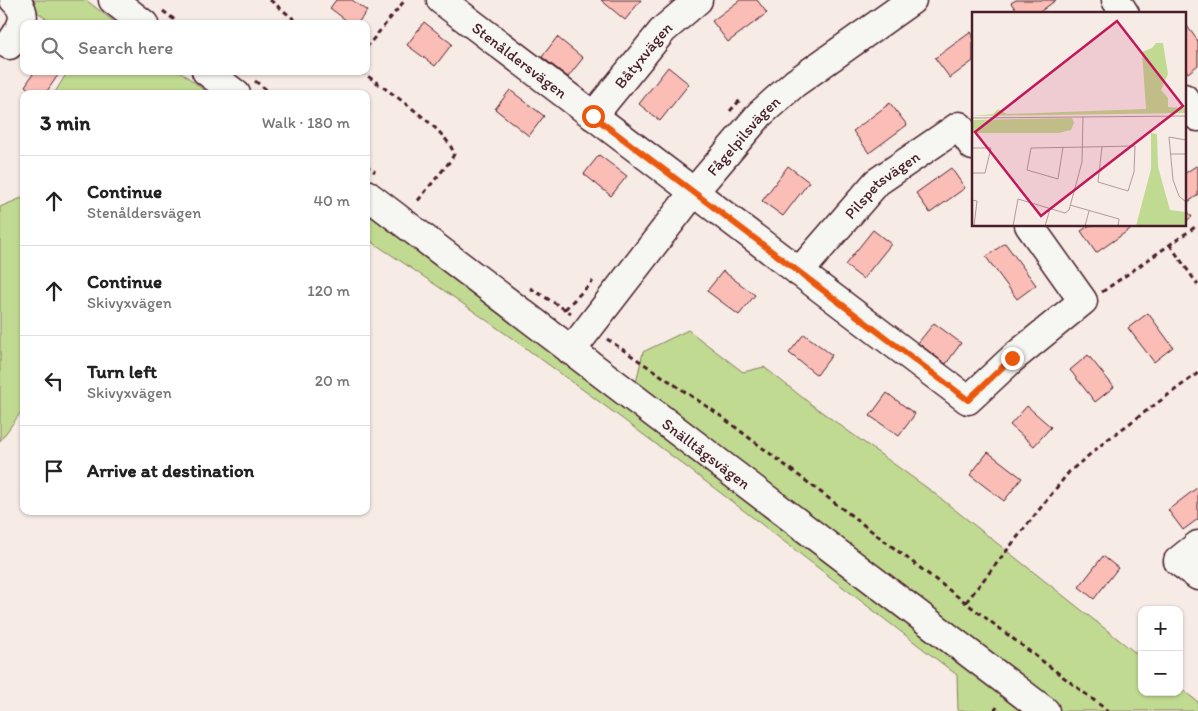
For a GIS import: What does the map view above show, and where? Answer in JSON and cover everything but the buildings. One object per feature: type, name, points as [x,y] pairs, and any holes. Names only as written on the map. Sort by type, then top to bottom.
[{"type":"street","points":[[14,0],[22,10],[23,20]]},
{"type":"street","points":[[113,0],[139,20]]},
{"type":"street","name":"Stenåldersvägen","points":[[441,0],[968,400],[1012,358],[1083,302]]},
{"type":"street","name":"Båtyxvägen","points":[[593,116],[663,30],[698,0]]},
{"type":"street","name":"Fågelpilsvägen","points":[[571,351],[693,193],[760,114],[796,83],[912,0]]},
{"type":"street","points":[[9,45],[20,30]]},
{"type":"street","points":[[211,75],[231,90]]},
{"type":"street","points":[[1186,101],[1198,117]]},
{"type":"street","name":"Pilspetsvägen","points":[[799,272],[877,182],[958,126],[972,145]]},
{"type":"street","name":"Snälltågsvägen","points":[[373,185],[571,351],[1045,711]]},
{"type":"street","points":[[1030,226],[1083,302]]},
{"type":"path","points":[[270,0],[295,20]]},
{"type":"path","points":[[370,43],[405,0]]},
{"type":"path","points":[[366,75],[443,134],[454,154],[416,203]]},
{"type":"path","points":[[409,197],[423,209]]},
{"type":"path","points":[[1083,302],[1092,299],[1198,225]]},
{"type":"path","points":[[1170,245],[1198,285]]},
{"type":"path","points":[[528,286],[718,414],[1108,711]]},
{"type":"path","points":[[966,602],[1069,472],[1107,440],[1198,373]]},
{"type":"green space","points":[[22,0],[86,0],[112,20],[48,20]]},
{"type":"green space","points":[[66,75],[185,75],[204,90],[56,90]]},
{"type":"green space","points":[[20,199],[20,414],[0,441],[0,207]]},
{"type":"green space","points":[[370,216],[1021,711],[958,711],[957,675],[666,451],[518,342],[370,241]]},
{"type":"green space","points":[[688,330],[743,372],[764,367],[812,405],[930,490],[1138,655],[1138,696],[1183,696],[1183,690],[1198,702],[1198,711],[1060,711],[635,387],[643,352]]},
{"type":"route","points":[[593,116],[968,400],[1012,358]]}]
